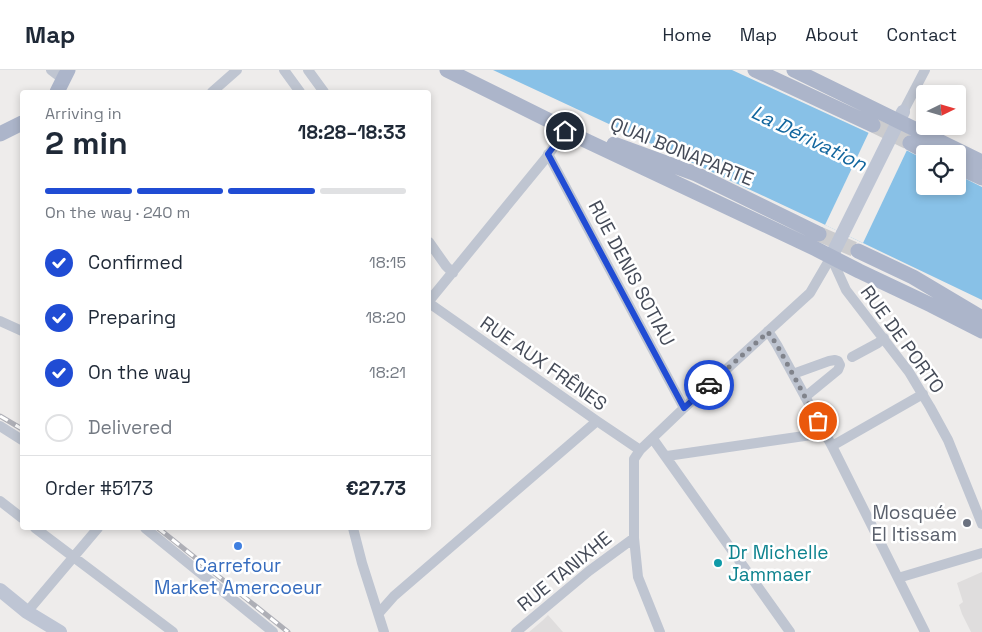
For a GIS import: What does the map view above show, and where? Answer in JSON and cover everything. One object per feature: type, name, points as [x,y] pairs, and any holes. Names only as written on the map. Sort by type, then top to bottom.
[{"type":"main road","name":"QUAI BONAPARTE","points":[[447,70],[550,121],[696,174],[819,234]]},
{"type":"main road","points":[[755,70],[873,125]]},
{"type":"main road","points":[[794,70],[901,116],[982,162]]},
{"type":"main road","points":[[550,121],[565,131],[931,304],[982,331]]},
{"type":"main road","points":[[0,134],[20,123]]},
{"type":"main road","points":[[910,144],[916,147]]},
{"type":"main road","points":[[966,171],[982,178]]},
{"type":"main road","points":[[858,250],[913,277],[982,318]]},
{"type":"street","points":[[51,70],[63,81]]},
{"type":"street","points":[[214,90],[237,70]]},
{"type":"street","points":[[284,70],[299,90]]},
{"type":"street","points":[[308,70],[323,90]]},
{"type":"street","points":[[660,632],[638,577],[634,538],[634,460],[640,450],[684,408],[810,293],[831,257],[925,70]]},
{"type":"street","points":[[431,300],[565,131]]},
{"type":"street","name":"RUE DENIS SOTIAU","points":[[548,154],[684,408]]},
{"type":"street","points":[[431,245],[453,273]]},
{"type":"street","name":"RUE DE PORTO","points":[[831,257],[846,290],[884,338],[923,394],[948,440],[982,524]]},
{"type":"street","name":"RUE AUX FRÊNES","points":[[431,303],[640,450]]},
{"type":"street","points":[[0,321],[20,330]]},
{"type":"street","points":[[768,332],[832,446],[924,632]]},
{"type":"street","points":[[852,357],[884,338]]},
{"type":"street","points":[[793,374],[829,361],[838,361],[840,365],[838,370],[805,396]]},
{"type":"street","points":[[832,446],[923,394]]},
{"type":"street","points":[[378,613],[394,596],[597,421]]},
{"type":"street","points":[[0,426],[20,439]]},
{"type":"street","points":[[667,456],[825,433]]},
{"type":"street","points":[[653,438],[790,632]]},
{"type":"street","points":[[0,501],[20,516]]},
{"type":"street","points":[[38,530],[173,632]]},
{"type":"street","points":[[27,612],[96,530]]},
{"type":"street","points":[[147,530],[273,632]]},
{"type":"street","points":[[354,530],[384,632]]},
{"type":"street","name":"RUE TANIXHE","points":[[516,632],[589,571],[634,538]]},
{"type":"street","points":[[898,578],[982,553]]},
{"type":"street","points":[[0,590],[27,612],[60,632]]},
{"type":"shaded area","points":[[982,572],[982,632],[971,632],[959,605],[963,602],[957,583]]},
{"type":"shaded area","points":[[548,615],[563,632],[529,632],[542,621]]},
{"type":"water","name":"La Dérivation","points":[[493,70],[732,70],[908,151],[916,155],[916,195],[966,195],[966,179],[982,187],[982,300]]},
{"type":"pier","points":[[869,132],[907,150],[863,243],[825,225]]},
{"type":"tunnel","points":[[873,125],[910,143]]},
{"type":"tunnel","points":[[819,234],[858,251]]},
{"type":"railway","points":[[0,416],[20,428]]},
{"type":"railway","points":[[160,530],[288,632]]},
{"type":"way so far","points":[[709,385],[768,332],[818,421]]},
{"type":"place","name":"Mosquée El Itissam","points":[[967,523]]},
{"type":"place","name":"Carrefour Market Amercoeur","points":[[238,546]]},
{"type":"place","name":"Dr Michelle Jammaer","points":[[718,563]]},
{"type":"route","points":[[565,131],[548,154],[684,408],[709,385]]}]
